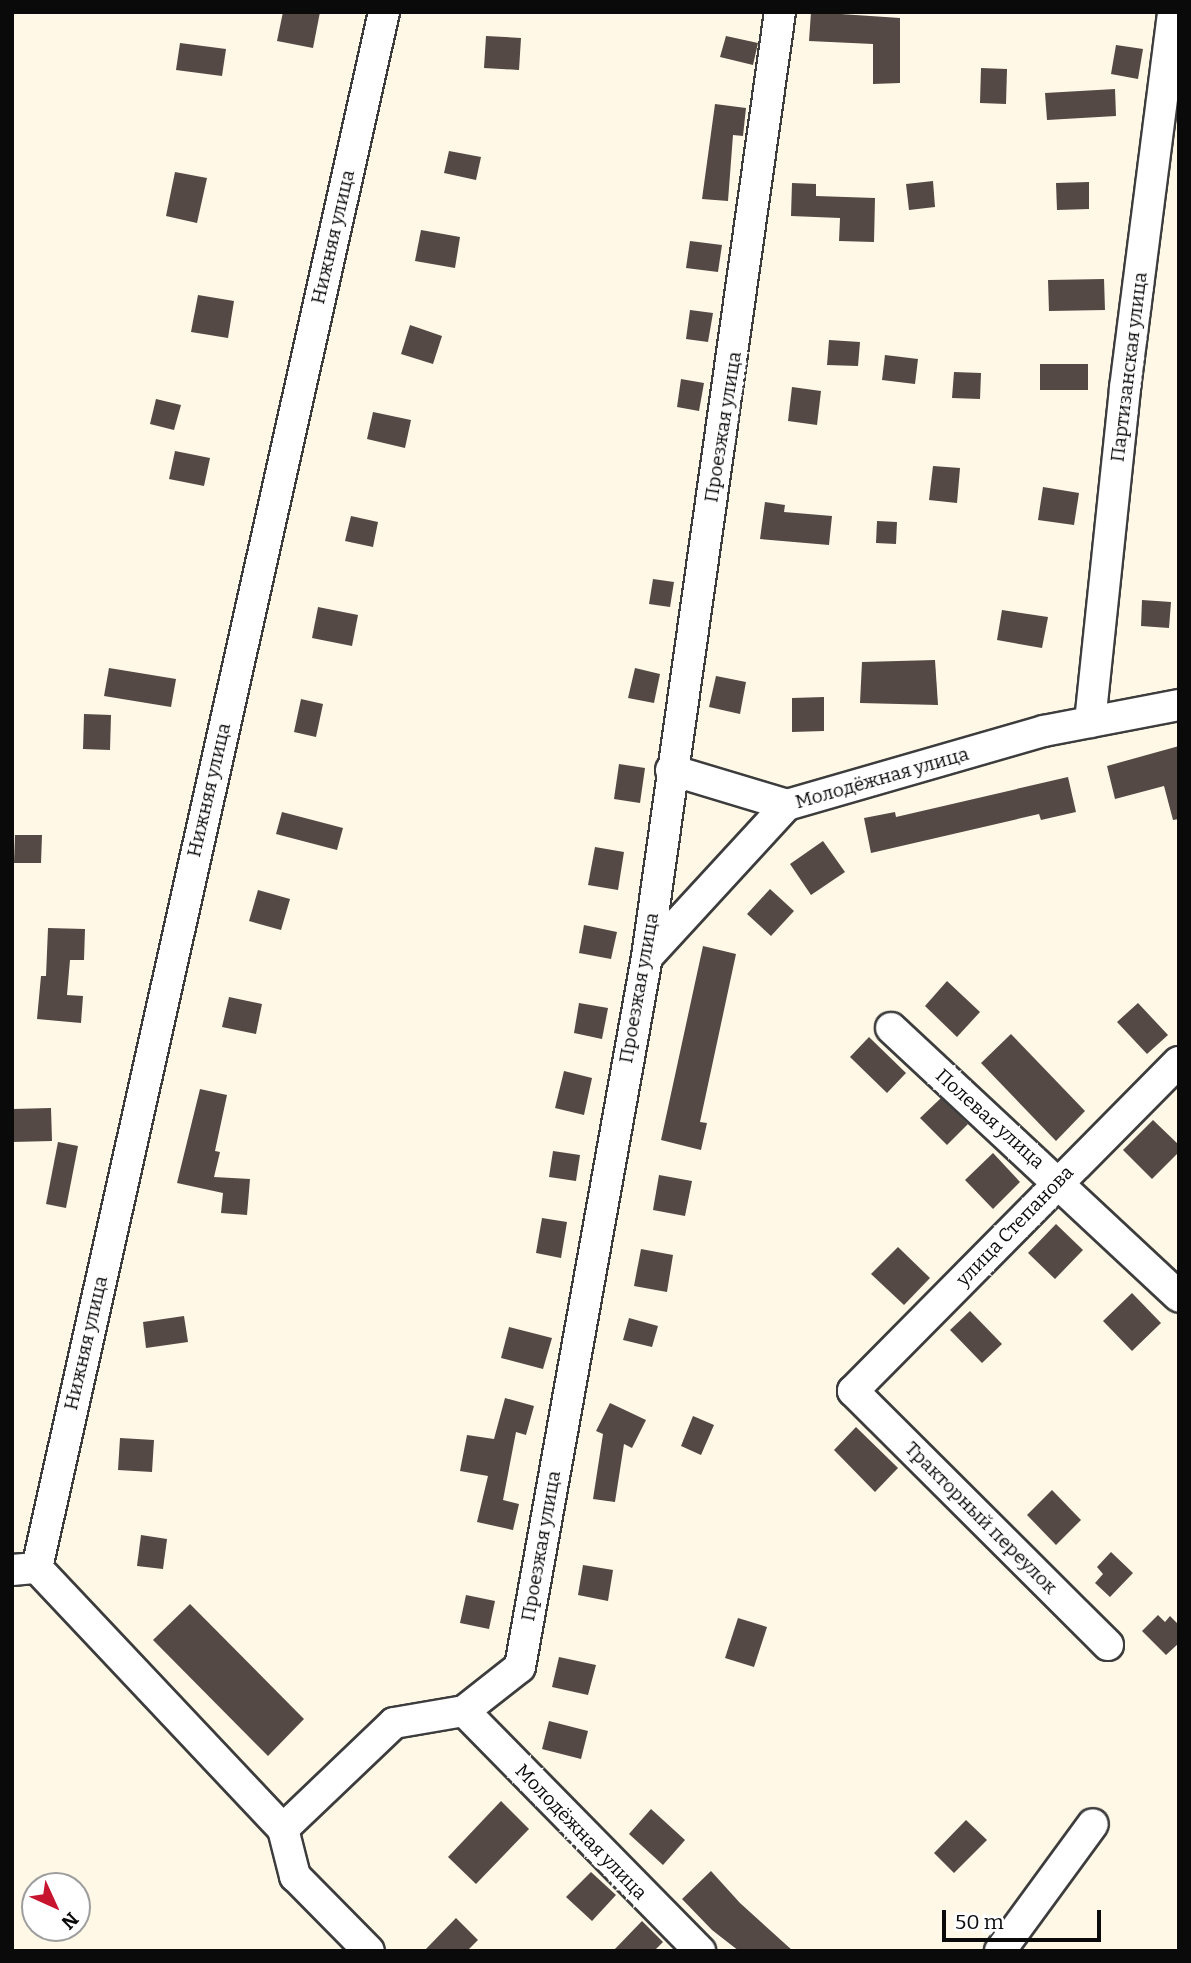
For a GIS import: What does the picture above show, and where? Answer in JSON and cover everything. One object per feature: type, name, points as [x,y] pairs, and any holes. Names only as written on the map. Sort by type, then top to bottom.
[{"type":"street","name":"Нижняя улица","points":[[24,1569],[384,12]]},
{"type":"street","name":"Проезжая улица","points":[[283,1829],[394,1723],[464,1711],[520,1667],[647,957],[671,770],[780,12]]},
{"type":"street","name":"Партизанская улица","points":[[1090,722],[1125,388],[1173,12]]},
{"type":"street","name":"Молодёжная улица","points":[[647,957],[787,805],[1090,722],[1179,705]]},
{"type":"street","points":[[671,770],[787,805]]},
{"type":"street","name":"Полевая улица","points":[[891,1028],[1058,1181],[1179,1297]]},
{"type":"street","name":"улица Степанова","points":[[853,1391],[1058,1181],[1179,1062]]},
{"type":"street","name":"Тракторный переулок","points":[[853,1391],[1108,1645]]},
{"type":"street","points":[[24,1569],[283,1829],[295,1876],[369,1951]]},
{"type":"street","name":"Молодёжная улица","points":[[464,1711],[701,1951]]},
{"type":"street","points":[[1000,1951],[1093,1824]]},
{"type":"building","points":[[283,12],[320,12],[313,48],[277,41]]},
{"type":"building","points":[[811,12],[900,18],[900,83],[873,84],[873,44],[809,41]]},
{"type":"building","points":[[486,36],[521,38],[519,70],[484,68]]},
{"type":"building","points":[[726,36],[758,43],[753,65],[720,57]]},
{"type":"building","points":[[180,43],[226,49],[222,76],[176,70]]},
{"type":"building","points":[[1116,45],[1143,49],[1138,79],[1111,74]]},
{"type":"building","points":[[981,68],[1007,69],[1006,104],[980,103]]},
{"type":"building","points":[[1115,89],[1116,116],[1047,120],[1045,93]]},
{"type":"building","points":[[715,104],[746,108],[743,136],[733,135],[728,201],[702,199]]},
{"type":"building","points":[[449,151],[481,157],[476,180],[444,173]]},
{"type":"building","points":[[175,172],[207,178],[197,223],[166,216]]},
{"type":"building","points":[[933,181],[935,207],[909,210],[906,184]]},
{"type":"building","points":[[1089,182],[1089,209],[1057,210],[1056,183]]},
{"type":"building","points":[[792,183],[816,184],[816,196],[875,198],[874,242],[839,241],[840,218],[791,216]]},
{"type":"building","points":[[421,230],[460,237],[455,268],[415,261]]},
{"type":"building","points":[[690,241],[722,245],[718,272],[686,268]]},
{"type":"building","points":[[1104,279],[1105,310],[1049,311],[1048,280]]},
{"type":"building","points":[[198,295],[234,301],[228,338],[191,332]]},
{"type":"building","points":[[690,310],[713,313],[708,342],[686,339]]},
{"type":"building","points":[[410,325],[442,336],[433,364],[401,354]]},
{"type":"building","points":[[829,340],[860,342],[858,366],[827,365]]},
{"type":"building","points":[[885,355],[918,359],[915,384],[882,380]]},
{"type":"building","points":[[1040,364],[1088,364],[1088,390],[1040,390]]},
{"type":"building","points":[[954,372],[981,373],[980,399],[952,398]]},
{"type":"building","points":[[681,379],[704,383],[699,411],[677,407]]},
{"type":"building","points":[[792,387],[821,391],[817,425],[788,421]]},
{"type":"building","points":[[156,399],[181,405],[174,430],[150,424]]},
{"type":"building","points":[[373,412],[411,420],[405,448],[367,439]]},
{"type":"building","points":[[175,451],[210,458],[204,486],[169,479]]},
{"type":"building","points":[[933,466],[960,468],[957,503],[929,500]]},
{"type":"building","points":[[1043,487],[1079,493],[1074,525],[1038,520]]},
{"type":"building","points":[[765,502],[785,505],[784,512],[832,516],[829,545],[760,539]]},
{"type":"building","points":[[351,516],[378,522],[373,547],[345,541]]},
{"type":"building","points":[[877,521],[897,522],[896,544],[876,543]]},
{"type":"building","points":[[653,579],[674,582],[670,607],[649,604]]},
{"type":"building","points":[[1142,600],[1171,602],[1169,628],[1141,626]]},
{"type":"building","points":[[318,607],[358,615],[352,646],[312,638]]},
{"type":"building","points":[[1002,610],[1048,617],[1042,648],[997,640]]},
{"type":"building","points":[[935,660],[938,705],[860,703],[862,662]]},
{"type":"building","points":[[109,668],[176,679],[171,707],[104,696]]},
{"type":"building","points":[[635,668],[660,674],[654,703],[628,698]]},
{"type":"building","points":[[716,676],[746,682],[740,714],[709,707]]},
{"type":"building","points":[[824,697],[824,731],[792,732],[792,698]]},
{"type":"building","points":[[301,699],[323,704],[316,737],[294,732]]},
{"type":"building","points":[[84,714],[111,715],[110,750],[83,749]]},
{"type":"building","points":[[1179,746],[1179,819],[1173,820],[1164,786],[1115,799],[1107,766]]},
{"type":"building","points":[[619,764],[645,768],[640,803],[614,799]]},
{"type":"building","points":[[1068,777],[1076,812],[1041,820],[1039,814],[871,853],[864,818],[895,812],[896,817]]},
{"type":"building","points":[[282,812],[343,828],[337,850],[276,834]]},
{"type":"building","points":[[15,835],[42,835],[41,863],[14,863]]},
{"type":"building","points":[[823,841],[845,872],[811,895],[790,864]]},
{"type":"building","points":[[595,847],[624,852],[618,890],[588,885]]},
{"type":"building","points":[[770,889],[794,911],[771,936],[747,914]]},
{"type":"building","points":[[258,890],[290,899],[281,930],[249,921]]},
{"type":"building","points":[[584,925],[617,932],[611,959],[579,953]]},
{"type":"building","points":[[48,928],[85,929],[84,960],[70,960],[67,995],[83,996],[81,1023],[37,1019],[41,976],[46,976]]},
{"type":"building","points":[[703,946],[736,954],[700,1122],[707,1123],[701,1150],[661,1140]]},
{"type":"building","points":[[947,981],[980,1012],[957,1037],[925,1006]]},
{"type":"building","points":[[229,997],[262,1004],[256,1034],[222,1027]]},
{"type":"building","points":[[579,1003],[608,1008],[602,1039],[574,1033]]},
{"type":"building","points":[[1138,1003],[1168,1035],[1147,1054],[1117,1022]]},
{"type":"building","points":[[1011,1034],[1085,1111],[1056,1141],[981,1063]]},
{"type":"building","points":[[869,1037],[906,1073],[887,1093],[850,1057]]},
{"type":"building","points":[[564,1071],[592,1078],[584,1115],[555,1108]]},
{"type":"building","points":[[200,1089],[227,1095],[215,1151],[220,1152],[214,1177],[250,1179],[247,1215],[221,1213],[223,1193],[177,1183]]},
{"type":"building","points":[[941,1098],[968,1124],[947,1145],[920,1118]]},
{"type":"building","points":[[51,1108],[52,1141],[12,1142],[12,1109]]},
{"type":"building","points":[[1153,1120],[1179,1145],[1179,1152],[1152,1179],[1123,1150]]},
{"type":"building","points":[[58,1142],[78,1146],[66,1208],[46,1204]]},
{"type":"building","points":[[553,1151],[580,1155],[576,1181],[549,1177]]},
{"type":"building","points":[[993,1153],[1020,1182],[993,1209],[965,1180]]},
{"type":"building","points":[[659,1175],[692,1181],[685,1216],[653,1210]]},
{"type":"building","points":[[542,1218],[567,1222],[561,1258],[536,1253]]},
{"type":"building","points":[[1056,1224],[1083,1250],[1055,1279],[1028,1253]]},
{"type":"building","points":[[898,1247],[930,1278],[904,1305],[871,1274]]},
{"type":"building","points":[[641,1249],[673,1255],[667,1292],[634,1286]]},
{"type":"building","points":[[1132,1293],[1161,1323],[1132,1351],[1103,1321]]},
{"type":"building","points":[[970,1311],[1002,1344],[982,1363],[950,1330]]},
{"type":"building","points":[[184,1316],[188,1342],[146,1348],[143,1322]]},
{"type":"building","points":[[629,1318],[658,1326],[652,1347],[623,1340]]},
{"type":"building","points":[[509,1327],[552,1338],[543,1369],[501,1358]]},
{"type":"building","points":[[505,1398],[534,1406],[526,1435],[516,1432],[503,1500],[519,1504],[513,1530],[477,1522],[488,1476],[460,1471],[467,1435],[494,1439]]},
{"type":"building","points":[[610,1403],[646,1420],[632,1448],[624,1444],[615,1502],[593,1499],[603,1434],[596,1431]]},
{"type":"building","points":[[693,1416],[714,1425],[701,1455],[681,1446]]},
{"type":"building","points":[[856,1427],[898,1468],[875,1492],[834,1450]]},
{"type":"building","points":[[120,1438],[154,1440],[152,1472],[118,1470]]},
{"type":"building","points":[[1052,1490],[1081,1520],[1056,1545],[1027,1515]]},
{"type":"building","points":[[141,1535],[167,1539],[163,1569],[137,1566]]},
{"type":"building","points":[[1111,1552],[1133,1573],[1110,1597],[1095,1583],[1103,1574],[1097,1567]]},
{"type":"building","points":[[583,1565],[613,1570],[608,1601],[578,1595]]},
{"type":"building","points":[[466,1595],[495,1601],[489,1629],[460,1623]]},
{"type":"building","points":[[190,1604],[304,1719],[268,1756],[153,1640]]},
{"type":"building","points":[[1158,1615],[1165,1622],[1170,1616],[1179,1625],[1179,1643],[1166,1655],[1142,1631]]},
{"type":"building","points":[[738,1618],[767,1627],[754,1667],[725,1658]]},
{"type":"building","points":[[559,1657],[596,1665],[588,1695],[552,1687]]},
{"type":"building","points":[[549,1721],[588,1731],[581,1759],[542,1749]]},
{"type":"building","points":[[501,1801],[529,1829],[476,1884],[448,1857]]},
{"type":"building","points":[[651,1809],[685,1840],[663,1865],[629,1834]]},
{"type":"building","points":[[966,1820],[987,1840],[954,1873],[934,1853]]},
{"type":"building","points":[[711,1871],[740,1903],[793,1951],[739,1951],[712,1930],[682,1899]]},
{"type":"building","points":[[591,1872],[616,1895],[592,1921],[566,1897]]},
{"type":"building","points":[[456,1918],[478,1940],[467,1951],[424,1951]]},
{"type":"building","points":[[642,1921],[663,1942],[654,1951],[613,1951]]}]
